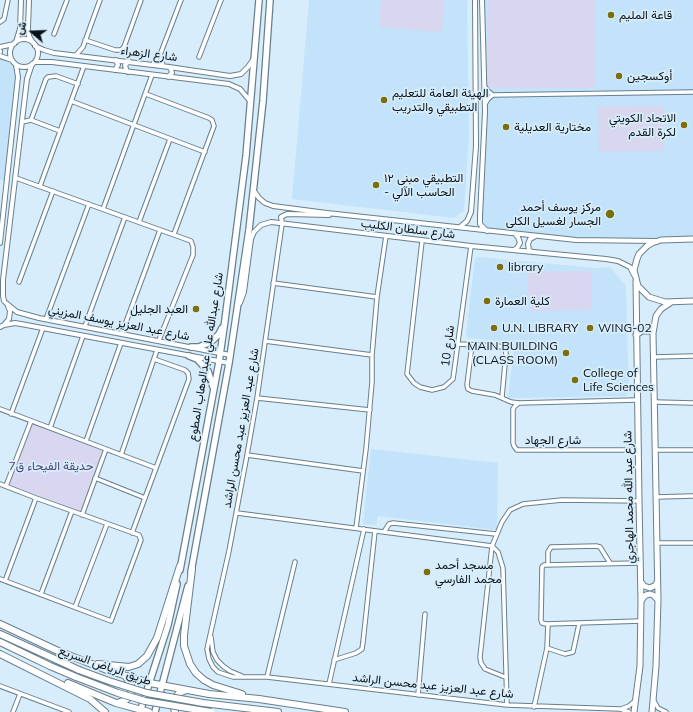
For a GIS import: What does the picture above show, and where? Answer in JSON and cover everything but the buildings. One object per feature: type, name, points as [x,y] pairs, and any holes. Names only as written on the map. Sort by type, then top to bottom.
[{"type":"highway","points":[[86,662],[129,667],[138,664],[147,656],[157,638],[180,566]]},
{"type":"highway","points":[[192,569],[184,635],[184,646],[190,664],[200,677],[213,685],[259,699]]},
{"type":"highway","points":[[0,624],[58,651],[124,676],[150,683],[188,690],[345,712]]},
{"type":"highway","name":"طريق الرياض السريع","points":[[0,634],[79,670],[147,693],[203,703],[278,712]]},
{"type":"highway","name":"طريق الرياض السريع","points":[[0,642],[50,666],[118,693],[145,701],[211,712]]},
{"type":"highway","points":[[0,654],[90,699],[106,712]]},
{"type":"highway","points":[[43,675],[65,682],[116,703],[140,711],[148,712]]},
{"type":"highway","points":[[116,703],[121,703],[126,700],[130,696],[132,690],[129,680],[124,676]]},
{"type":"highway","points":[[175,712],[173,705],[176,696],[179,693],[188,690]]},
{"type":"main road","name":"شارع عبدالله علي عبدالوهاب المطوع","points":[[140,711],[168,625],[219,362],[244,172],[259,0]]},
{"type":"main road","name":"شارع عبدالله علي عبدالوهاب المطوع","points":[[155,712],[192,569],[238,308],[254,191],[270,0]]},
{"type":"main road","points":[[657,241],[693,239]]},
{"type":"main road","name":"شارع عبد الله محمد الهاجري","points":[[634,712],[640,666],[641,621],[635,264],[639,254],[647,246],[657,241]]},
{"type":"main road","points":[[635,278],[641,290],[649,297],[659,301],[670,303],[693,301]]},
{"type":"main road","points":[[652,712],[656,666],[658,600],[653,334],[656,316],[660,309],[670,303]]},
{"type":"main road","points":[[191,347],[199,347],[213,340],[219,334],[225,320]]},
{"type":"main road","points":[[636,335],[642,331],[650,331],[653,334]]},
{"type":"main road","points":[[189,356],[203,365],[208,371],[213,387],[213,395]]},
{"type":"main road","points":[[641,581],[647,588],[653,587],[657,582]]},
{"type":"main road","points":[[641,602],[646,595],[650,594],[658,600]]},
{"type":"street","points":[[0,22],[4,19],[8,0]]},
{"type":"street","points":[[0,243],[18,70],[10,53],[20,29],[21,0]]},
{"type":"street","points":[[1,327],[7,322],[10,315],[10,311],[4,301],[1,290],[12,214],[26,85],[29,71],[38,56],[34,44],[29,36],[29,0]]},
{"type":"street","points":[[54,34],[67,0]]},
{"type":"street","points":[[76,55],[83,47],[100,0]]},
{"type":"street","points":[[85,40],[115,50],[121,50],[124,47],[140,0]]},
{"type":"street","points":[[153,64],[160,56],[181,0]]},
{"type":"street","points":[[199,57],[221,0]]},
{"type":"street","points":[[460,227],[467,221],[471,208],[476,146],[475,1],[479,3],[482,1],[485,104],[480,224],[487,231]]},
{"type":"street","points":[[475,12],[479,10],[482,11]]},
{"type":"street","points":[[20,29],[25,31],[28,28]]},
{"type":"street","points":[[0,47],[23,40],[27,40],[34,44]]},
{"type":"street","name":"شارع الزهراء","points":[[34,44],[44,50],[54,53],[169,66],[236,76],[241,74],[254,60]]},
{"type":"street","points":[[83,47],[85,56]]},
{"type":"street","points":[[0,56],[12,60]]},
{"type":"street","points":[[160,56],[163,66]]},
{"type":"street","points":[[115,70],[118,65],[116,60]]},
{"type":"street","points":[[128,72],[125,65],[129,61]]},
{"type":"street","name":"شارع الزهراء","points":[[34,63],[52,62],[236,86],[250,102]]},
{"type":"street","points":[[16,65],[25,67],[34,63]]},
{"type":"street","points":[[40,186],[84,66]]},
{"type":"street","points":[[168,77],[172,73],[169,66]]},
{"type":"street","points":[[103,209],[152,75]]},
{"type":"street","points":[[224,84],[227,78],[225,75]]},
{"type":"street","points":[[31,120],[48,77],[56,76],[78,84]]},
{"type":"street","points":[[17,85],[22,80],[26,83],[26,85]]},
{"type":"street","points":[[484,86],[493,95]]},
{"type":"street","points":[[485,104],[488,98],[493,95],[693,92]]},
{"type":"street","points":[[146,94],[204,116],[212,120],[214,126],[206,152],[174,234]]},
{"type":"street","points":[[71,101],[206,152]]},
{"type":"street","points":[[22,122],[31,120],[60,131]]},
{"type":"street","points":[[139,222],[170,138]]},
{"type":"street","points":[[16,178],[191,241],[193,247],[192,255],[159,340]]},
{"type":"street","points":[[19,282],[53,191]]},
{"type":"street","name":"شارع سلطان الكليب","points":[[254,191],[259,198],[273,206],[536,237],[576,240],[657,241]]},
{"type":"street","points":[[46,319],[89,204]]},
{"type":"street","points":[[471,208],[476,210],[480,209]]},
{"type":"street","points":[[4,213],[7,216],[12,214]]},
{"type":"street","points":[[282,224],[281,218],[287,214],[348,215]]},
{"type":"street","points":[[85,326],[125,217]]},
{"type":"street","points":[[2,225],[6,222],[10,225]]},
{"type":"street","name":"شارع سلطان الكليب","points":[[238,308],[244,292],[254,232],[256,228],[266,223],[534,253],[606,259],[618,261],[630,267],[635,278]]},
{"type":"street","name":"شارع عبد العزيز عبد محسن الراشد","points":[[282,224],[257,398],[237,513],[207,649],[213,667],[218,672],[232,677],[267,677],[507,705],[620,709],[629,712]]},
{"type":"street","points":[[122,334],[160,230]]},
{"type":"street","points":[[511,250],[517,248],[520,243],[518,237],[513,234]]},
{"type":"street","points":[[356,528],[370,410],[372,355],[377,297],[386,236]]},
{"type":"street","points":[[534,253],[529,250],[528,244],[530,239],[536,237]]},
{"type":"street","name":"شارع 10","points":[[422,240],[407,374],[410,379],[420,387],[432,390],[449,384],[453,379],[471,246]]},
{"type":"street","points":[[273,283],[377,297]]},
{"type":"street","name":"شارع عبد العزيز يوسف المزيني","points":[[4,301],[17,312],[46,319],[230,355]]},
{"type":"street","name":"شارع عبد العزيز يوسف المزيني","points":[[1,327],[15,323],[229,363]]},
{"type":"street","points":[[67,332],[64,328],[68,323]]},
{"type":"street","points":[[11,414],[43,328]]},
{"type":"street","points":[[130,345],[135,341],[132,335]]},
{"type":"street","points":[[50,428],[83,336]]},
{"type":"street","points":[[265,342],[372,355]]},
{"type":"street","points":[[86,442],[121,343]]},
{"type":"street","points":[[458,344],[499,346],[506,350],[502,397]]},
{"type":"street","points":[[472,345],[468,383],[468,388],[472,391],[495,395],[511,402],[519,403],[637,400]]},
{"type":"street","points":[[121,455],[157,350]]},
{"type":"street","points":[[654,357],[693,356]]},
{"type":"street","points":[[132,533],[189,378],[188,373],[185,370],[154,359]]},
{"type":"street","points":[[257,398],[370,410]]},
{"type":"street","points":[[655,402],[693,402]]},
{"type":"street","name":"شارع الجهاد","points":[[519,403],[513,409],[513,445],[517,450],[639,450]]},
{"type":"street","points":[[0,409],[156,468]]},
{"type":"street","points":[[6,486],[31,421]]},
{"type":"street","points":[[82,515],[106,449]]},
{"type":"street","points":[[656,450],[693,450]]},
{"type":"street","points":[[247,455],[363,471]]},
{"type":"street","points":[[95,478],[145,498]]},
{"type":"street","points":[[0,484],[139,535],[140,537],[140,542],[111,621],[0,579]]},
{"type":"street","points":[[656,497],[693,496]]},
{"type":"street","points":[[5,581],[36,498]]},
{"type":"street","points":[[505,677],[485,669],[481,663],[480,657],[492,546],[502,522],[510,510],[523,504],[562,500],[638,501]]},
{"type":"street","points":[[41,594],[72,511]]},
{"type":"street","points":[[237,513],[492,546],[498,552],[503,568],[507,705]]},
{"type":"street","points":[[384,532],[389,524],[393,523],[496,534]]},
{"type":"street","points":[[75,607],[107,524]]},
{"type":"street","points":[[329,684],[364,529]]},
{"type":"street","points":[[334,660],[356,653],[362,649],[375,531]]},
{"type":"street","points":[[657,543],[693,543],[693,549]]},
{"type":"street","points":[[548,564],[548,552],[551,547],[596,546],[600,547],[610,563]]},
{"type":"street","points":[[267,677],[295,562]]},
{"type":"street","points":[[640,563],[544,564],[542,566],[542,623],[579,624],[641,621]]},
{"type":"street","points":[[418,695],[425,614]]},
{"type":"street","points":[[534,706],[547,648],[548,624]]},
{"type":"street","points":[[547,648],[565,654],[573,652],[579,624]]},
{"type":"street","name":"شارع عبد العزيز عبد محسن الراشد","points":[[211,634],[213,652],[217,660],[230,671],[244,677]]},
{"type":"street","points":[[0,688],[69,712]]},
{"type":"street","points":[[13,712],[20,694]]},
{"type":"street","points":[[620,709],[629,706],[636,699]]},
{"type":"street","points":[[653,699],[658,708],[666,712]]},
{"type":"shaded area","name":"الهيئة العامة للتعليم التطبيقي والتدريب","points":[[309,0],[467,0],[469,135],[464,211],[454,218],[292,199]]},
{"type":"shaded area","points":[[483,0],[693,0],[693,239],[596,240],[487,231],[480,221],[485,112]]},
{"type":"shaded area","points":[[0,56],[12,60],[18,70],[7,181],[0,180]]},
{"type":"shaded area","points":[[478,257],[596,268],[610,267],[626,286],[629,392],[626,396],[508,398],[515,343],[468,338],[466,334],[475,258]]},
{"type":"shaded area","points":[[371,449],[498,463],[497,530],[378,516],[376,525],[363,524]]},
{"type":"green space","points":[[381,0],[444,0],[442,30],[439,32],[384,28],[379,26]]},
{"type":"green space","points":[[488,0],[596,0],[596,86],[591,88],[488,88]]},
{"type":"green space","points":[[663,106],[663,151],[599,152],[598,107]]},
{"type":"green space","points":[[591,271],[591,310],[530,311],[531,298],[527,297],[527,272]]},
{"type":"green space","name":"حديقة الفيحاء ق7","points":[[32,424],[102,451],[82,512],[8,484]]},
{"type":"place","name":"قاعة المليم","points":[[611,15]]},
{"type":"place","name":"أوكسجين","points":[[619,76]]},
{"type":"place","name":"الهيئة العامة للتعليم التطبيقي والتدريب","points":[[384,100]]},
{"type":"place","name":"الاتحاد الكويتي لكرة القدم","points":[[684,125]]},
{"type":"place","name":"مختارية العديلية","points":[[506,127]]},
{"type":"place","name":"التطبيقي مبنى ١٢ - الحاسب الآلي","points":[[376,185]]},
{"type":"place","name":"مركز يوسف أحمد الجسار لغسيل الكلى","points":[[610,214]]},
{"type":"place","name":"library","points":[[500,267]]},
{"type":"place","name":"كلية العمارة","points":[[487,301]]},
{"type":"place","name":"العبد الجليل","points":[[196,309]]},
{"type":"place","name":"U.N. LIBRARY","points":[[494,328]]},
{"type":"place","name":"WING-02","points":[[590,328]]},
{"type":"place","name":"MAIN BUILDING (CLASS ROOM)","points":[[566,353]]},
{"type":"place","name":"College of Life Sciences","points":[[575,380]]},
{"type":"place","name":"مسجد أحمد محمد الفارسي","points":[[427,572]]}]
